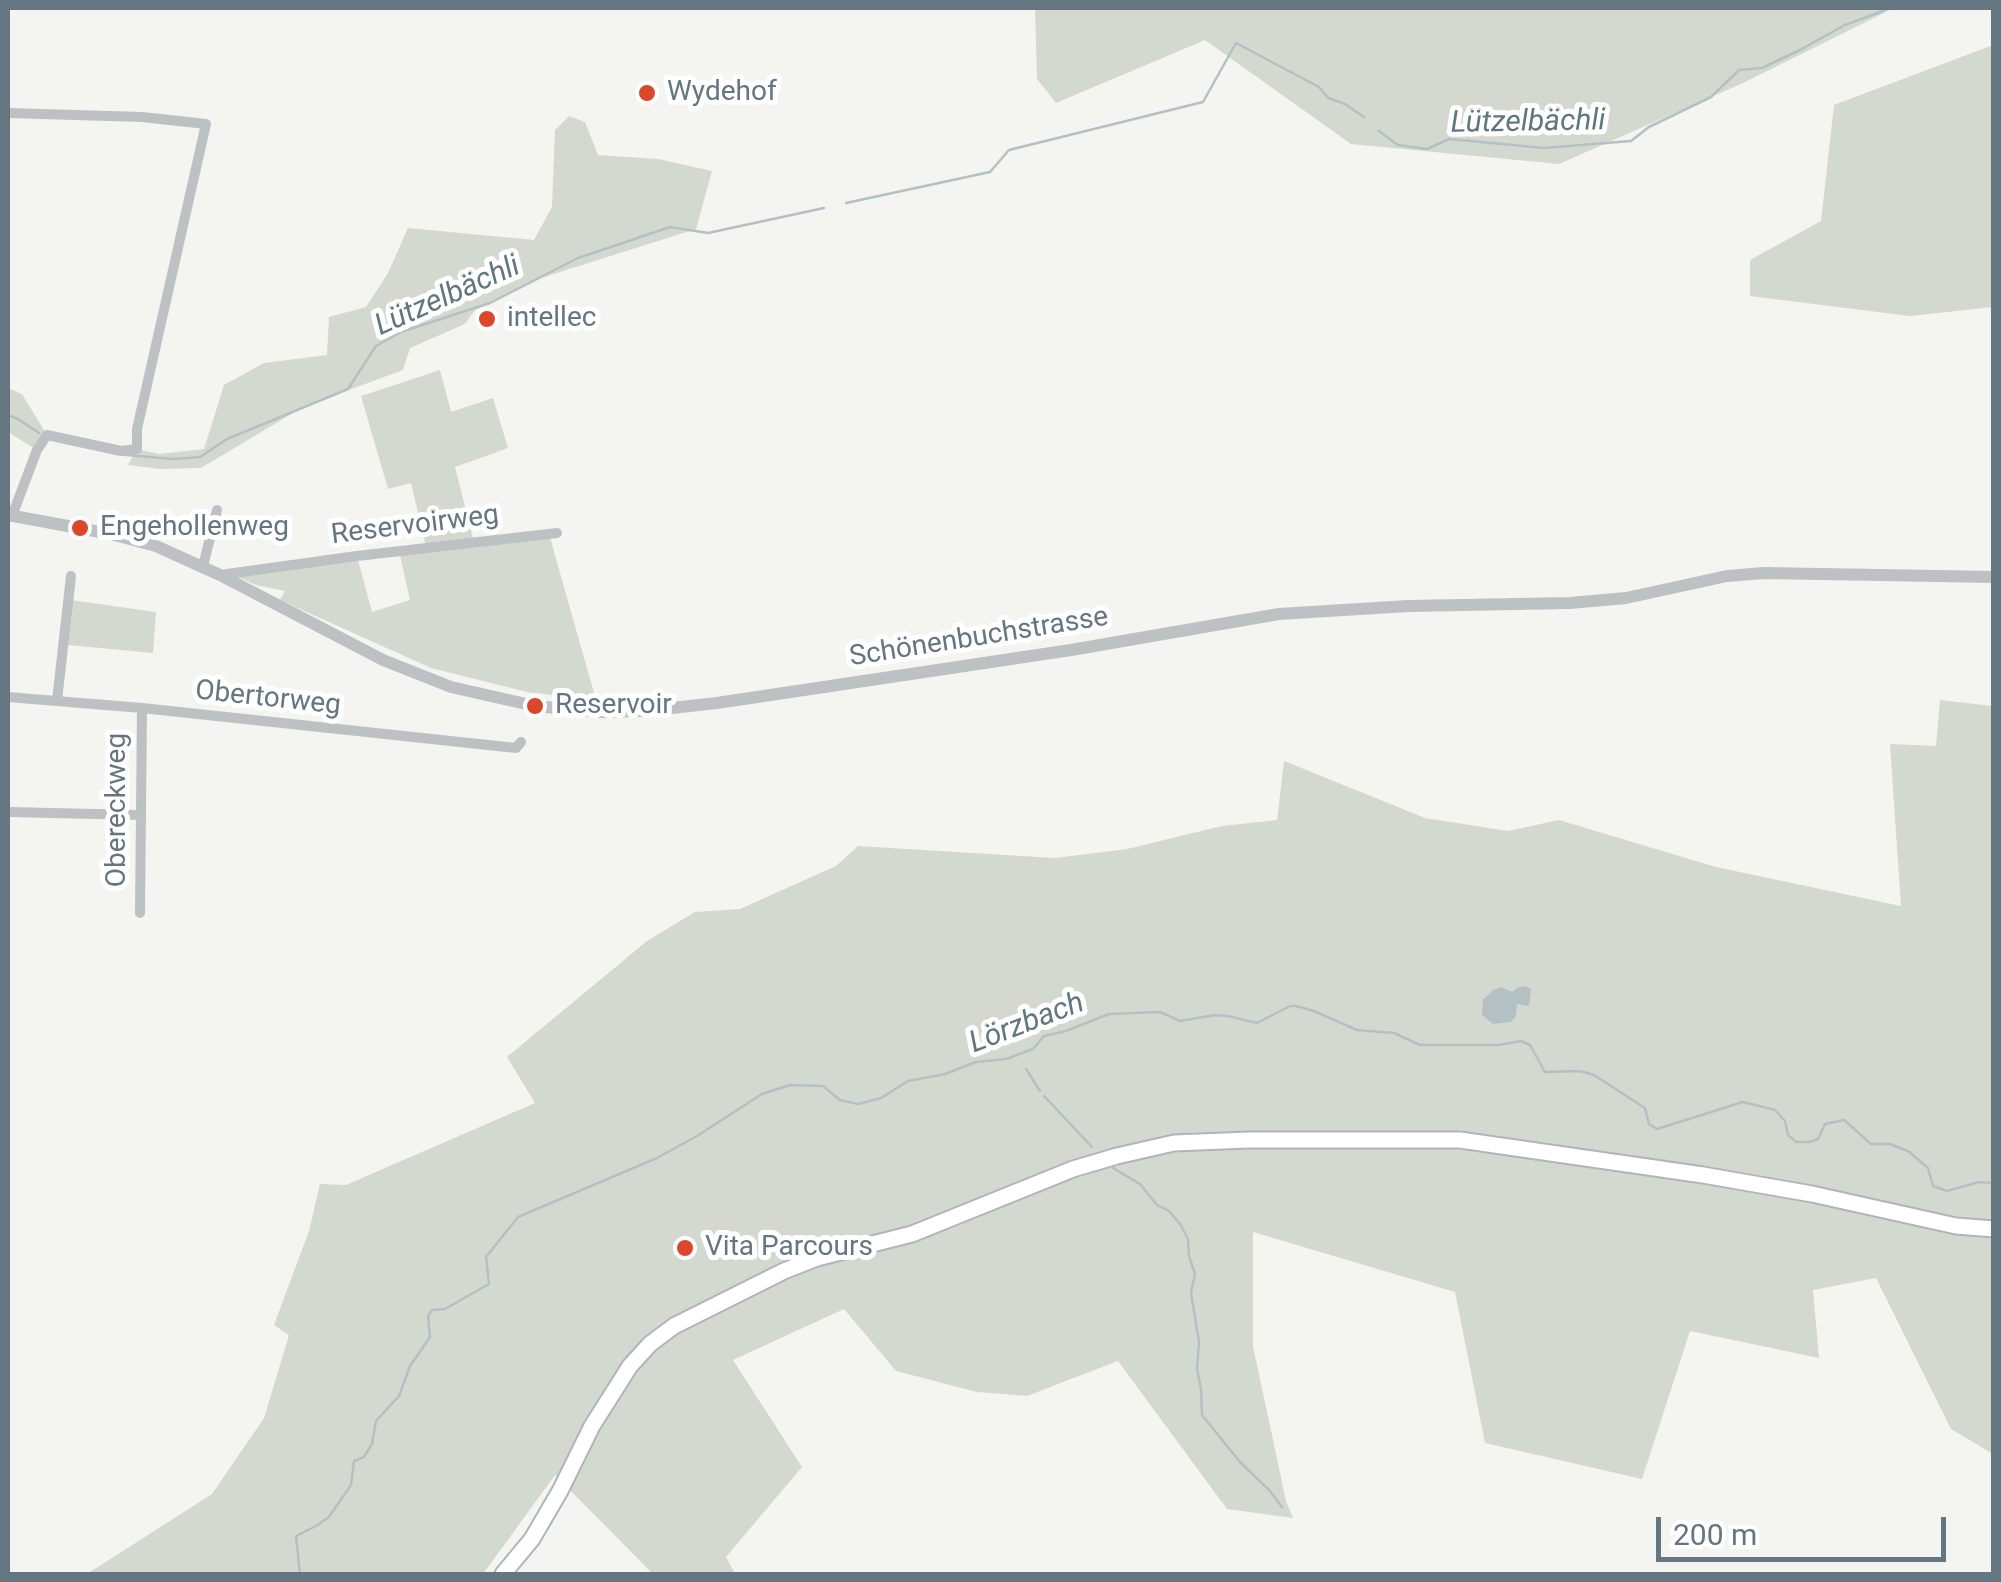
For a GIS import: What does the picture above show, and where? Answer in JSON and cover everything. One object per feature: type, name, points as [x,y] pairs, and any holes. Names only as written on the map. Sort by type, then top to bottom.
[{"type":"main road","points":[[503,1574],[532,1539],[592,1426],[630,1366],[674,1326],[816,1258],[912,1234],[1073,1169],[1117,1156],[1174,1144],[1212,1142],[1460,1140],[1703,1175],[1956,1226],[1994,1230]]},
{"type":"street","points":[[8,114],[206,124],[136,449],[122,450],[47,435],[10,516]]},
{"type":"street","points":[[203,566],[217,510]]},
{"type":"street","name":"Schönenbuchstrasse","points":[[10,516],[156,546],[203,566],[383,660],[451,687],[534,706],[610,712],[718,704],[1279,614],[1408,606],[1570,603],[1626,598],[1727,576],[1764,574],[1994,576]]},
{"type":"street","name":"Reservoirweg","points":[[220,575],[557,532]]},
{"type":"street","points":[[57,701],[71,576]]},
{"type":"street","name":"Obertorweg","points":[[8,697],[516,748],[521,742]]},
{"type":"street","name":"Obereckweg","points":[[140,912],[142,708]]},
{"type":"street","points":[[8,812],[140,815]]},
{"type":"shaded area","points":[[1035,8],[1894,8],[1743,83],[1559,164],[1351,144],[1205,40],[1056,103],[1037,79]]},
{"type":"shaded area","points":[[1993,45],[1993,307],[1910,316],[1750,296],[1750,260],[1821,221],[1834,105]]},
{"type":"shaded area","points":[[569,116],[585,122],[598,155],[658,159],[712,171],[696,229],[541,278],[475,310],[465,324],[410,348],[403,370],[303,407],[201,468],[128,465],[137,449],[159,454],[204,449],[224,385],[264,363],[327,355],[329,317],[366,307],[388,273],[408,228],[534,240],[552,207],[555,130]]},
{"type":"shaded area","points":[[440,370],[451,412],[493,398],[508,448],[455,467],[474,542],[549,534],[596,700],[527,692],[431,668],[280,600],[285,591],[236,576],[357,556],[372,612],[410,600],[399,551],[426,547],[411,483],[388,489],[361,396]]},
{"type":"shaded area","points":[[8,388],[22,394],[47,435],[37,450],[8,432]]},
{"type":"shaded area","points":[[70,600],[156,612],[153,653],[68,645]]},
{"type":"shaded area","points":[[1940,700],[1993,706],[1993,1454],[1951,1429],[1876,1278],[1813,1290],[1819,1358],[1690,1331],[1642,1479],[1485,1443],[1455,1292],[1253,1232],[1253,1346],[1293,1518],[1227,1509],[1118,1361],[1027,1396],[977,1392],[896,1371],[844,1309],[733,1360],[802,1467],[726,1557],[735,1574],[653,1574],[555,1475],[483,1574],[87,1574],[212,1494],[264,1418],[289,1335],[274,1325],[309,1231],[320,1184],[346,1185],[535,1103],[507,1057],[647,941],[695,912],[740,909],[836,866],[858,846],[1055,858],[1127,849],[1222,826],[1277,820],[1284,761],[1425,818],[1508,831],[1559,820],[1716,867],[1901,906],[1890,744],[1936,746]]},
{"type":"shaded area","points":[[1526,986],[1531,989],[1529,1006],[1517,1004],[1511,1022],[1493,1024],[1482,1015],[1483,1000],[1493,990],[1501,987],[1512,992]]},
{"type":"waterway","name":"Lützelbächli","points":[[1379,131],[1398,145],[1427,149],[1449,139],[1544,148],[1631,141],[1649,127],[1711,97],[1739,70],[1762,68],[1887,8]]},
{"type":"waterway","name":"Lützelbächli","points":[[846,203],[990,172],[1009,150],[1203,102],[1236,43],[1319,87],[1328,98],[1364,117]]},
{"type":"waterway","name":"Lützelbächli","points":[[126,455],[200,457],[227,439],[348,389],[376,346],[401,332],[490,303],[578,258],[670,227],[708,233],[824,208]]},
{"type":"waterway","name":"Lützelbächli","points":[[8,415],[39,433]]},
{"type":"waterway","name":"Lörzbach","points":[[300,1574],[296,1536],[329,1517],[351,1485],[354,1461],[364,1457],[372,1444],[376,1421],[399,1396],[410,1366],[430,1337],[428,1316],[432,1310],[445,1309],[489,1284],[486,1257],[518,1217],[657,1158],[762,1094],[790,1085],[823,1086],[840,1100],[858,1104],[881,1098],[908,1081],[945,1074],[976,1062],[1006,1059],[1033,1049],[1044,1036],[1109,1014],[1160,1012],[1180,1021],[1215,1015],[1257,1023],[1296,1006],[1357,1030],[1394,1033],[1420,1045],[1498,1045],[1521,1041],[1530,1045],[1545,1072],[1580,1071],[1594,1075],[1645,1108],[1649,1124],[1657,1129],[1743,1102],[1775,1110],[1796,1142],[1818,1139],[1825,1124],[1844,1120],[1871,1144],[1890,1144],[1908,1151],[1928,1168],[1933,1186],[1947,1191],[1979,1182],[1994,1183]]},
{"type":"waterway","points":[[1026,1069],[1040,1091]]},
{"type":"waterway","points":[[1044,1096],[1092,1147]]},
{"type":"waterway","points":[[1113,1168],[1140,1184],[1157,1205],[1169,1211],[1188,1239],[1195,1274],[1191,1293],[1199,1342],[1197,1369],[1202,1415],[1282,1507]]},
{"type":"place","name":"Wydehof","points":[[647,93]]},
{"type":"place","name":"intellec","points":[[487,319]]},
{"type":"place","name":"Engehollenweg","points":[[80,528]]},
{"type":"place","name":"Reservoir","points":[[535,706]]},
{"type":"place","name":"Vita Parcours","points":[[685,1248]]}]
